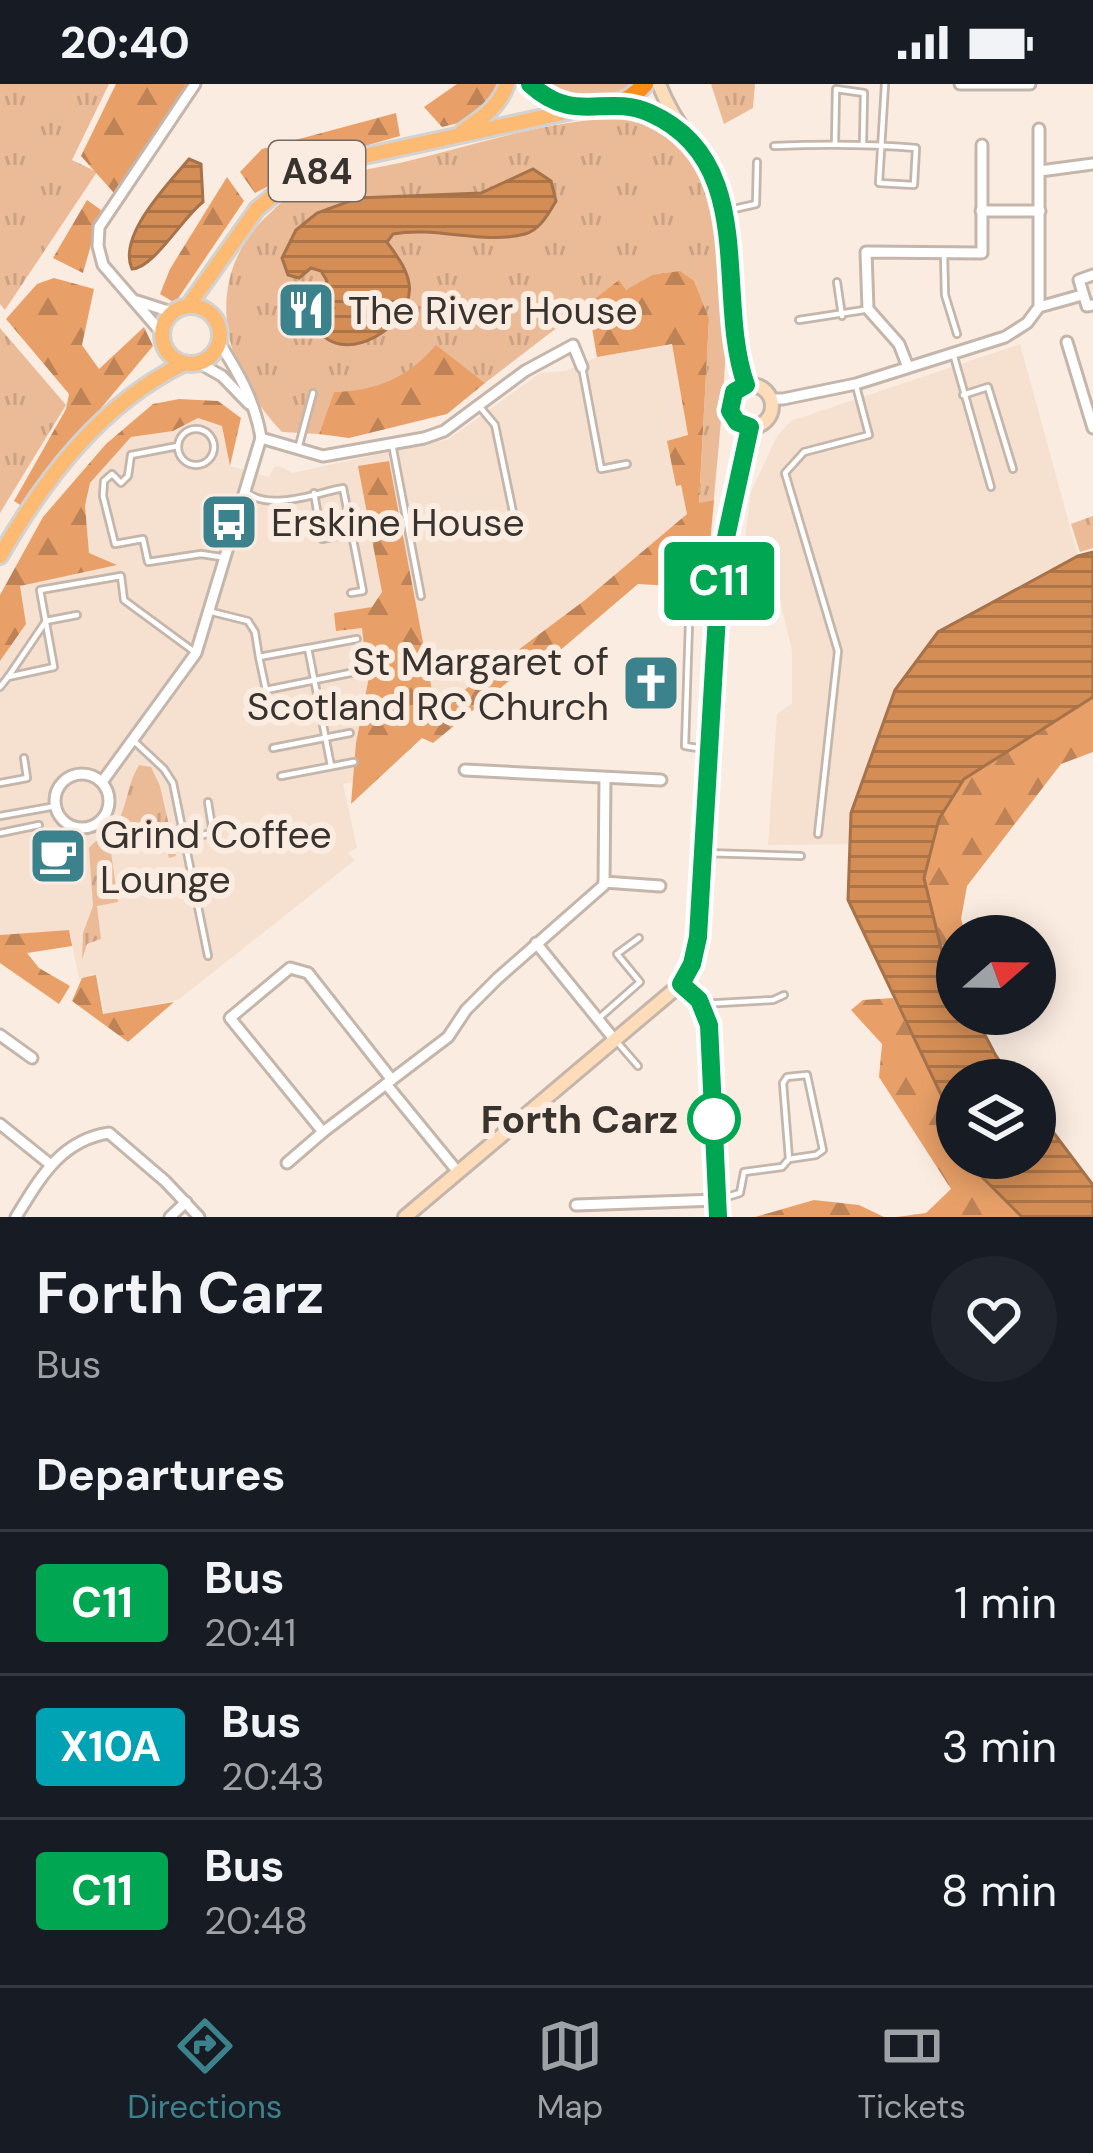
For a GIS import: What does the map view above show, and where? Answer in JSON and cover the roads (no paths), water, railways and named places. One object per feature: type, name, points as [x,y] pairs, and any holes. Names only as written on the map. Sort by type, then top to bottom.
[{"type":"highway","points":[[530,84],[561,104],[581,109]]},
{"type":"highway","name":"A84","points":[[581,109],[617,104],[645,84]]},
{"type":"main road","name":"A84","points":[[454,137],[488,114],[502,99],[507,84]]},
{"type":"main road","name":"A84","points":[[171,313],[189,305],[257,209],[287,184],[341,161],[581,109]]},
{"type":"main road","name":"A84","points":[[218,267],[211,314],[219,327],[220,342]]},
{"type":"main road","points":[[189,305],[211,314]]},
{"type":"main road","points":[[171,313],[161,332],[165,350],[183,364]]},
{"type":"main road","points":[[145,382],[183,364],[200,363],[212,356],[220,342]]},
{"type":"main road","points":[[0,556],[56,471],[145,382],[165,350]]},
{"type":"street","points":[[161,332],[103,265],[100,227],[195,84]]},
{"type":"street","points":[[659,84],[681,130],[700,152],[725,211],[746,385]]},
{"type":"street","points":[[960,84],[1030,84]]},
{"type":"street","points":[[617,104],[649,112],[681,130]]},
{"type":"street","points":[[1039,129],[1039,308]]},
{"type":"street","points":[[908,367],[899,344],[868,309],[866,252],[982,254],[982,145]]},
{"type":"street","points":[[1040,170],[1093,164]]},
{"type":"street","points":[[982,211],[1040,211]]},
{"type":"street","points":[[1093,275],[1078,280],[1087,306],[1093,304]]},
{"type":"street","points":[[770,398],[768,418],[750,427],[737,422],[730,411],[734,392],[746,385],[783,400],[856,384],[1005,337],[1027,323],[1039,308],[1082,295]]},
{"type":"street","points":[[137,301],[171,313]]},
{"type":"street","points":[[102,782],[196,653],[261,438],[245,382],[220,342]]},
{"type":"street","points":[[1067,342],[1093,428]]},
{"type":"street","points":[[261,438],[323,455],[392,444],[443,431],[525,371],[573,345],[582,367]]},
{"type":"street","points":[[200,363],[222,376],[257,412]]},
{"type":"street","points":[[412,1215],[681,984],[692,964],[704,854],[720,565],[750,427]]},
{"type":"street","points":[[465,770],[661,780]]},
{"type":"street","points":[[89,775],[102,782],[109,804],[101,821],[93,826],[66,824],[56,806],[56,791],[72,776],[89,775]]},
{"type":"street","points":[[604,882],[605,778]]},
{"type":"street","points":[[287,1163],[448,1037],[466,1010],[604,882],[660,886]]},
{"type":"street","points":[[536,943],[614,1039]]},
{"type":"street","points":[[323,1132],[230,1018],[290,968],[308,973],[458,1172]]},
{"type":"street","points":[[681,984],[701,1004],[709,1025],[718,1217]]},
{"type":"street","points":[[0,1035],[32,1058]]},
{"type":"street","points":[[0,1124],[51,1165]]},
{"type":"street","points":[[16,1217],[51,1165],[83,1137],[109,1133],[199,1217]]},
{"type":"street","points":[[576,1205],[717,1200]]},
{"type":"street","points":[[170,1217],[186,1202]]},
{"type":"lane","points":[[775,146],[835,143],[863,144],[882,146],[916,148],[914,185],[878,183],[882,146],[885,84]]},
{"type":"lane","points":[[835,143],[836,89],[864,93],[863,144]]},
{"type":"lane","points":[[725,211],[756,204],[757,162]]},
{"type":"lane","points":[[944,253],[945,295],[957,334]]},
{"type":"lane","points":[[837,282],[842,316]]},
{"type":"lane","points":[[799,320],[868,309]]},
{"type":"lane","points":[[953,353],[991,487]]},
{"type":"lane","points":[[582,367],[601,469],[626,464]]},
{"type":"lane","points":[[818,834],[838,651],[785,473],[804,452],[869,435],[856,384]]},
{"type":"lane","points":[[963,395],[988,387],[1013,470]]},
{"type":"lane","points":[[298,449],[313,393]]},
{"type":"lane","points":[[480,407],[495,425],[513,512]]},
{"type":"lane","points":[[198,429],[211,437],[213,449],[207,460],[195,465],[180,456],[178,446],[184,433],[198,429]]},
{"type":"lane","points":[[392,444],[421,596]]},
{"type":"lane","points":[[178,446],[131,454],[128,476],[121,483],[112,474],[104,481],[115,544],[143,538],[148,562],[202,554],[227,558]]},
{"type":"lane","points":[[246,491],[256,500],[271,501],[344,488],[363,592],[352,593]]},
{"type":"lane","points":[[314,493],[322,539],[352,533]]},
{"type":"lane","points":[[8,676],[54,667],[40,590],[121,576],[124,600],[196,653]]},
{"type":"lane","points":[[211,611],[248,621],[255,632],[266,690],[355,672]]},
{"type":"lane","points":[[0,687],[46,621],[77,615]]},
{"type":"lane","points":[[689,623],[685,746],[709,752]]},
{"type":"lane","points":[[259,657],[357,639]]},
{"type":"lane","points":[[308,648],[331,766]]},
{"type":"lane","points":[[320,706],[351,700]]},
{"type":"lane","points":[[273,748],[350,733]]},
{"type":"lane","points":[[131,739],[173,783],[208,956]]},
{"type":"lane","points":[[0,782],[27,778],[24,758]]},
{"type":"lane","points":[[281,776],[354,762]]},
{"type":"lane","points":[[184,838],[213,832],[208,802]]},
{"type":"lane","points":[[0,816],[56,806]]},
{"type":"lane","points":[[0,833],[39,825]]},
{"type":"lane","points":[[704,854],[800,856]]},
{"type":"lane","points":[[598,1019],[640,982],[617,954],[639,938]]},
{"type":"lane","points":[[701,1004],[773,1000],[784,995]]},
{"type":"lane","points":[[614,1039],[638,1066]]},
{"type":"lane","points":[[717,1200],[740,1193],[744,1172],[782,1167],[789,1159],[823,1150],[807,1075],[787,1077],[783,1084],[789,1159]]},
{"type":"place","name":"The River House","points":[[306,310]]},
{"type":"place","name":"Erskine House","points":[[229,522]]},
{"type":"place","name":"St Margaret of Scotland RC Church","points":[[651,683]]},
{"type":"place","name":"Grind Coffee Lounge","points":[[58,856]]},
{"type":"place","name":"Forth Carz","points":[[714,1119]]}]
